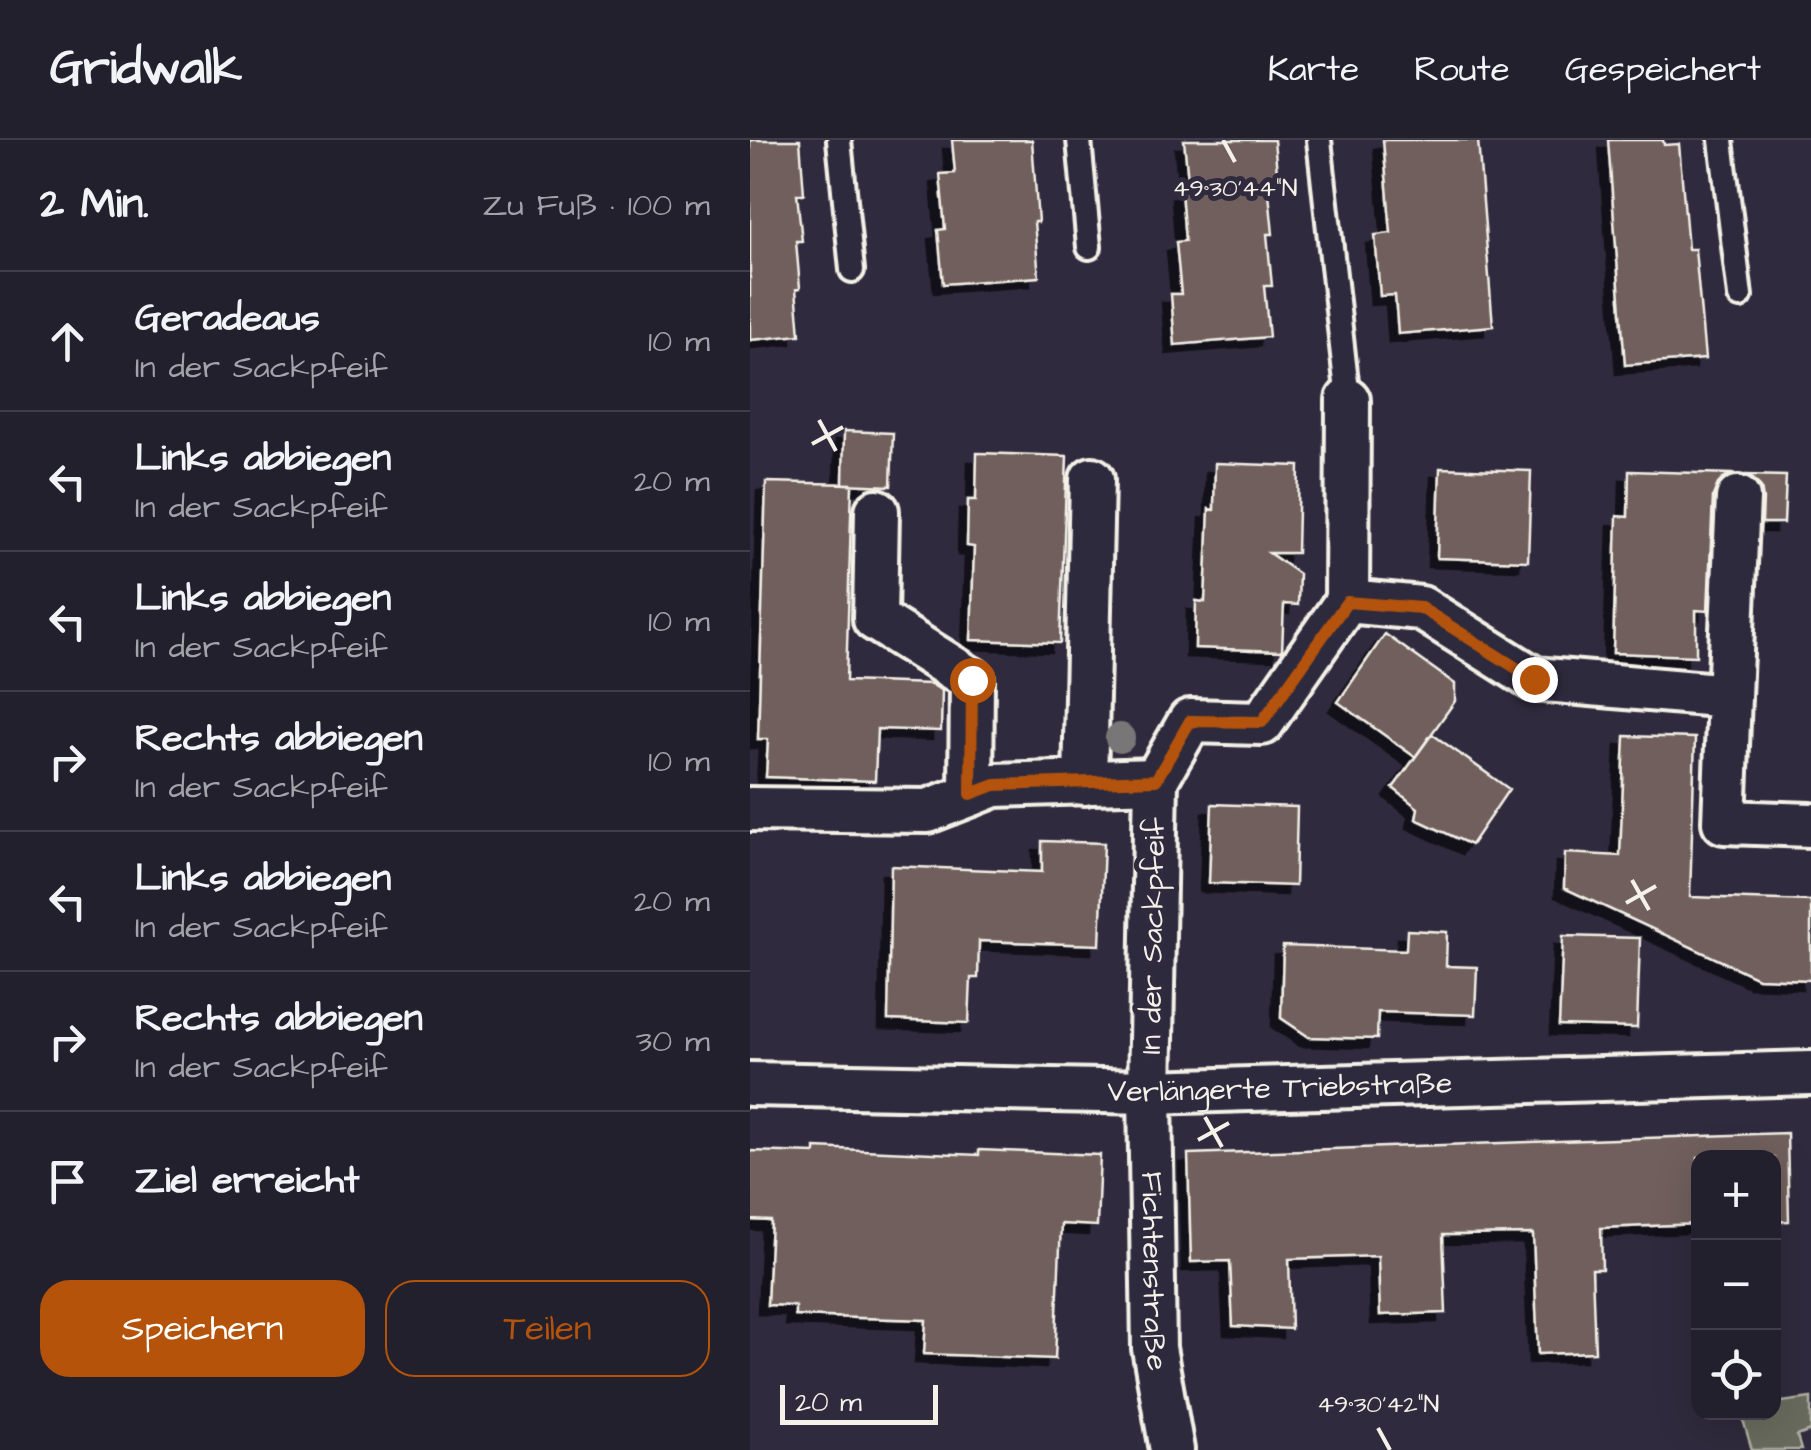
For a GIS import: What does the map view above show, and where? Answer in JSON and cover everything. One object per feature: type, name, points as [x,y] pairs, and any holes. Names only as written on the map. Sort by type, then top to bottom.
[{"type":"street","points":[[1348,400],[1347,602],[1421,608],[1534,679],[1729,696]]},
{"type":"street","points":[[1086,783],[1092,479]]},
{"type":"street","points":[[1738,498],[1724,822],[1811,825]]},
{"type":"street","points":[[876,511],[875,619],[972,680],[971,794]]},
{"type":"street","name":"In der Sackpfeif","points":[[1150,1092],[1156,780],[1190,721],[1262,722],[1347,602]]},
{"type":"street","name":"In der Sackpfeif","points":[[750,810],[928,811],[995,785],[1156,780]]},
{"type":"street","name":"Verlängerte Triebstraße","points":[[750,1084],[1150,1092],[1811,1073]]},
{"type":"street","name":"Fichtenstraße","points":[[1150,1092],[1154,1348],[1172,1450]]},
{"type":"lane","points":[[839,140],[852,270]]},
{"type":"lane","points":[[1079,140],[1090,247]]},
{"type":"lane","points":[[1319,140],[1348,400]]},
{"type":"lane","points":[[1720,140],[1740,296]]},
{"type":"green space","points":[[1811,1398],[1811,1431],[1797,1436],[1801,1450],[1752,1450],[1743,1420],[1781,1420],[1781,1402]]},
{"type":"building","points":[[750,140],[800,140],[804,194],[797,194],[802,241],[796,241],[800,288],[796,289],[800,335],[750,340]]},
{"type":"building","points":[[952,140],[1032,140],[1039,277],[943,284],[938,230],[945,229],[940,174],[955,173]]},
{"type":"building","points":[[1184,140],[1274,140],[1278,183],[1268,183],[1273,234],[1267,234],[1272,286],[1264,286],[1269,337],[1175,345],[1171,294],[1181,294],[1176,242],[1185,241],[1181,190],[1189,190]]},
{"type":"building","points":[[1383,140],[1478,140],[1493,326],[1398,334],[1395,295],[1380,296],[1375,235],[1391,233]]},
{"type":"building","points":[[1608,140],[1663,140],[1664,145],[1679,144],[1688,249],[1695,249],[1705,359],[1625,365]]},
{"type":"building","points":[[844,431],[893,433],[891,486],[843,484]]},
{"type":"building","points":[[977,453],[1067,456],[1060,643],[971,640],[974,547],[967,546],[968,500],[976,500]]},
{"type":"building","points":[[1215,463],[1299,466],[1297,553],[1269,553],[1299,574],[1298,605],[1284,604],[1282,651],[1195,648],[1196,601],[1205,602]]},
{"type":"building","points":[[1440,468],[1531,471],[1528,561],[1437,558]]},
{"type":"building","points":[[1629,471],[1733,474],[1718,484],[1713,496],[1708,611],[1696,610],[1696,656],[1613,653],[1617,516],[1628,517]]},
{"type":"building","points":[[1745,475],[1786,476],[1784,523],[1762,523],[1761,487]]},
{"type":"building","points":[[766,482],[852,484],[846,681],[931,684],[942,691],[941,731],[877,729],[875,781],[766,777],[768,739],[758,739]]},
{"type":"building","points":[[1385,634],[1455,684],[1455,701],[1415,757],[1338,702]]},
{"type":"building","points":[[1432,734],[1509,789],[1471,845],[1416,819],[1418,808],[1393,788]]},
{"type":"building","points":[[1625,736],[1695,738],[1690,897],[1811,901],[1811,980],[1758,978],[1564,888],[1565,853],[1620,856]]},
{"type":"building","points":[[1212,804],[1297,807],[1295,886],[1209,883]]},
{"type":"building","points":[[1042,841],[1104,843],[1100,945],[979,941],[978,978],[971,978],[969,1023],[888,1020],[891,866],[1042,872]]},
{"type":"building","points":[[1407,930],[1447,932],[1446,966],[1477,967],[1475,1015],[1378,1012],[1377,1039],[1309,1037],[1281,1018],[1283,946],[1406,950]]},
{"type":"building","points":[[1563,936],[1640,938],[1637,1028],[1559,1026]]},
{"type":"building","points":[[1787,1133],[1789,1221],[1781,1222],[1781,1150],[1691,1150],[1691,1224],[1601,1228],[1602,1269],[1592,1269],[1595,1352],[1538,1354],[1533,1234],[1443,1235],[1446,1313],[1380,1315],[1378,1256],[1289,1259],[1291,1329],[1233,1326],[1230,1261],[1191,1262],[1188,1154]]},
{"type":"building","points":[[815,1148],[1100,1155],[1097,1226],[1061,1224],[1055,1359],[924,1354],[926,1320],[795,1316],[795,1306],[767,1305],[771,1221],[750,1220],[750,1151],[815,1153]]},
{"type":"route","points":[[972,680],[971,794],[995,785],[1156,780],[1190,721],[1262,722],[1347,602],[1421,608],[1534,679]]}]
